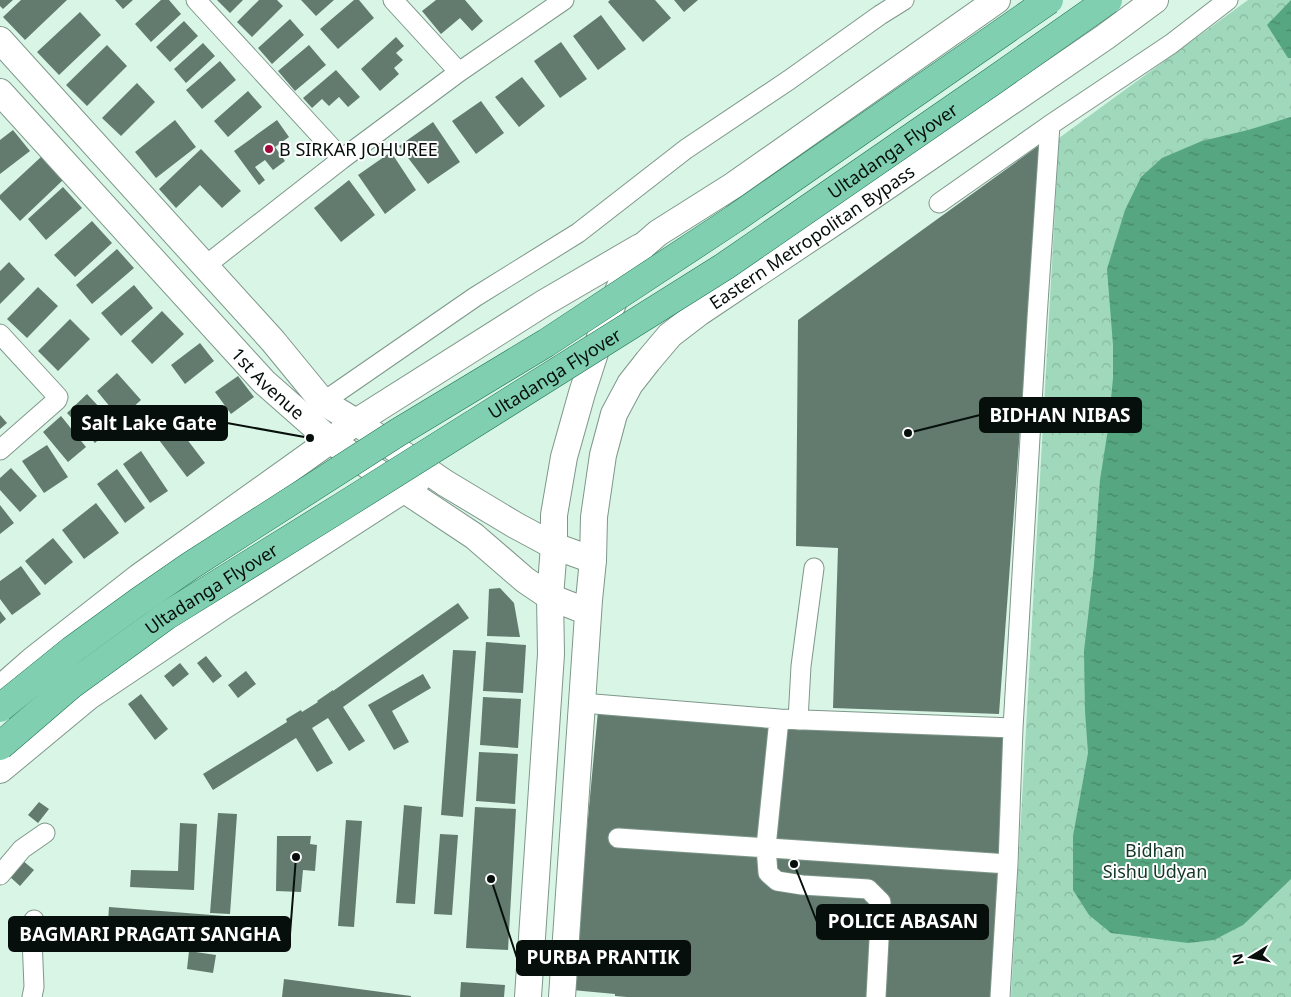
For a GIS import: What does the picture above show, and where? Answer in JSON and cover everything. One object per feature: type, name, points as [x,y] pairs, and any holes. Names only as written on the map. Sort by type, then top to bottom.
[{"type":"main road","points":[[0,689],[33,660],[139,577],[356,422],[544,303],[643,246],[658,233],[734,185],[997,0]]},
{"type":"main road","name":"Ultadanga Flyover","points":[[0,708],[72,650],[190,566],[389,438],[546,343],[734,219],[1049,0]]},
{"type":"main road","name":"Ultadanga Flyover","points":[[0,746],[71,685],[166,616],[725,266],[1108,0]]},
{"type":"main road","name":"Eastern Metropolitan Bypass","points":[[562,997],[593,560],[594,518],[603,455],[614,414],[630,384],[670,336],[700,312],[842,217],[1156,0]]},
{"type":"main road","points":[[0,40],[273,341],[323,402],[514,526],[554,546],[593,560]]},
{"type":"main road","name":"1st Avenue","points":[[0,92],[264,382],[330,441],[474,536],[525,580],[550,597],[588,612]]},
{"type":"main road","points":[[528,997],[550,664],[550,597],[554,546],[554,515],[562,467],[582,393],[604,325],[629,266],[643,246]]},
{"type":"main road","points":[[0,770],[88,697],[225,605],[430,473]]},
{"type":"street","points":[[196,0],[342,159]]},
{"type":"street","points":[[393,0],[459,72]]},
{"type":"street","points":[[205,266],[342,159],[459,72],[564,0]]},
{"type":"street","points":[[323,402],[475,297],[578,233],[686,149],[789,80],[876,8],[904,0]]},
{"type":"street","points":[[939,203],[1050,124],[1171,44],[1228,0]]},
{"type":"street","points":[[1000,997],[1008,864],[1013,728],[1036,328],[1050,124]]},
{"type":"street","points":[[0,334],[58,397],[57,400],[0,450]]},
{"type":"street","points":[[798,720],[801,666],[814,568]]},
{"type":"street","points":[[582,703],[779,719],[1013,728]]},
{"type":"street","points":[[779,719],[766,847],[768,873],[777,881],[802,885],[868,890],[880,902],[876,997]]},
{"type":"street","points":[[0,876],[22,848],[45,833]]},
{"type":"street","points":[[618,838],[1008,864]]},
{"type":"street","points":[[32,997],[34,988],[32,938],[34,920]]},
{"type":"green space","name":"Bidhan Sishu Udyan","points":[[1248,0],[1291,0],[1291,997],[1011,997],[1059,138]]},
{"type":"water","points":[[1291,0],[1291,58],[1288,58],[1267,25]]},
{"type":"water","name":"Bidhan Sishu Udyan","points":[[1291,117],[1291,879],[1243,925],[1214,940],[1188,943],[1111,933],[1089,915],[1073,890],[1073,836],[1088,753],[1084,651],[1094,565],[1100,480],[1113,378],[1113,345],[1107,269],[1125,210],[1141,177],[1162,158],[1202,141]]},
{"type":"building","points":[[0,0],[13,0],[3,9],[0,6]]},
{"type":"building","points":[[21,0],[67,0],[25,40],[3,17]]},
{"type":"building","points":[[115,0],[133,0],[123,9]]},
{"type":"building","points":[[161,0],[169,0],[181,14],[151,42],[135,24]]},
{"type":"building","points":[[217,0],[243,0],[230,13]]},
{"type":"building","points":[[259,0],[277,0],[283,6],[252,37],[237,22]]},
{"type":"building","points":[[301,0],[334,0],[316,16]]},
{"type":"building","points":[[354,0],[359,0],[374,18],[338,49],[320,29]]},
{"type":"building","points":[[436,0],[465,0],[483,21],[472,31],[460,18],[441,34],[422,11]]},
{"type":"building","points":[[610,0],[655,0],[671,18],[643,42],[608,2]]},
{"type":"building","points":[[674,0],[698,0],[684,12]]},
{"type":"building","points":[[80,12],[101,35],[59,75],[37,52]]},
{"type":"building","points":[[601,15],[626,49],[598,70],[573,36]]},
{"type":"building","points":[[290,19],[304,35],[272,64],[258,48]]},
{"type":"building","points":[[184,21],[198,36],[170,62],[156,47]]},
{"type":"building","points":[[396,37],[404,46],[396,53],[403,60],[394,68],[399,74],[380,91],[361,69]]},
{"type":"building","points":[[561,42],[587,79],[560,98],[534,61]]},
{"type":"building","points":[[203,43],[215,56],[186,83],[174,69]]},
{"type":"building","points":[[107,45],[127,66],[87,106],[66,85]]},
{"type":"building","points":[[309,45],[326,65],[295,91],[278,71]]},
{"type":"building","points":[[220,61],[236,80],[202,109],[186,90]]},
{"type":"building","points":[[336,70],[360,97],[348,107],[339,97],[329,106],[322,99],[312,108],[303,98]]},
{"type":"building","points":[[522,77],[545,106],[519,127],[495,97]]},
{"type":"building","points":[[137,83],[155,102],[121,136],[102,118]]},
{"type":"building","points":[[248,91],[262,107],[228,137],[214,121]]},
{"type":"building","points":[[481,101],[504,133],[476,154],[452,121]]},
{"type":"building","points":[[175,120],[196,147],[156,178],[135,152]]},
{"type":"building","points":[[277,120],[289,137],[275,147],[285,161],[273,170],[265,160],[255,167],[265,180],[259,185],[234,151]]},
{"type":"building","points":[[433,122],[460,162],[428,184],[399,146]]},
{"type":"building","points":[[13,130],[30,151],[0,174],[0,140]]},
{"type":"building","points":[[1041,144],[999,714],[833,708],[838,548],[796,546],[798,320]]},
{"type":"building","points":[[201,149],[241,191],[222,208],[200,185],[176,208],[159,189]]},
{"type":"building","points":[[391,152],[416,190],[385,214],[358,175]]},
{"type":"building","points":[[41,157],[63,180],[20,221],[0,199],[0,195]]},
{"type":"building","points":[[349,180],[375,215],[341,242],[314,208]]},
{"type":"building","points":[[63,187],[82,208],[46,240],[28,219]]},
{"type":"building","points":[[92,221],[112,243],[75,277],[54,255]]},
{"type":"building","points":[[117,249],[134,268],[92,304],[76,285]]},
{"type":"building","points":[[9,262],[25,279],[0,304],[0,271]]},
{"type":"building","points":[[134,285],[153,308],[121,336],[101,313]]},
{"type":"building","points":[[38,287],[58,306],[27,338],[7,319]]},
{"type":"building","points":[[162,311],[184,334],[152,364],[131,341]]},
{"type":"building","points":[[70,319],[90,339],[58,371],[38,351]]},
{"type":"building","points":[[200,343],[214,361],[185,384],[171,365]]},
{"type":"building","points":[[117,373],[141,400],[120,419],[97,391]]},
{"type":"building","points":[[238,376],[254,397],[231,414],[215,392]]},
{"type":"building","points":[[87,394],[115,424],[95,443],[67,413]]},
{"type":"building","points":[[207,406],[223,426],[208,438],[192,418]]},
{"type":"building","points":[[0,415],[7,423],[0,429]]},
{"type":"building","points":[[61,416],[86,447],[68,462],[43,432]]},
{"type":"building","points":[[177,426],[205,463],[187,477],[159,440]]},
{"type":"building","points":[[47,445],[68,477],[44,493],[22,461]]},
{"type":"building","points":[[141,451],[168,491],[150,503],[123,464]]},
{"type":"building","points":[[11,468],[37,496],[20,512],[0,490],[0,478]]},
{"type":"building","points":[[117,469],[145,508],[125,523],[97,484]]},
{"type":"building","points":[[96,503],[119,533],[84,559],[62,530]]},
{"type":"building","points":[[0,505],[14,523],[0,534]]},
{"type":"building","points":[[53,538],[73,562],[45,585],[25,561]]},
{"type":"building","points":[[21,566],[41,594],[12,615],[0,599],[0,581]]},
{"type":"building","points":[[500,588],[514,603],[520,637],[487,636],[489,589]]},
{"type":"building","points":[[458,603],[469,618],[343,707],[365,741],[349,751],[328,718],[312,728],[333,763],[317,772],[296,738],[213,790],[203,774],[287,722],[286,719],[318,702]]},
{"type":"building","points":[[0,611],[6,619],[0,624]]},
{"type":"building","points":[[486,642],[526,645],[523,693],[483,691]]},
{"type":"building","points":[[453,650],[476,651],[463,817],[441,815]]},
{"type":"building","points":[[206,656],[222,676],[213,683],[197,663]]},
{"type":"building","points":[[180,663],[189,674],[173,687],[164,676]]},
{"type":"building","points":[[246,671],[256,684],[238,698],[228,685]]},
{"type":"building","points":[[423,674],[431,688],[392,711],[409,742],[394,750],[368,705]]},
{"type":"building","points":[[141,694],[168,729],[155,740],[128,704]]},
{"type":"building","points":[[483,697],[521,699],[518,748],[480,745]]},
{"type":"building","points":[[598,711],[812,727],[1010,738],[998,997],[627,997],[572,990]]},
{"type":"building","points":[[479,752],[518,754],[515,804],[476,801]]},
{"type":"building","points":[[39,802],[49,809],[38,823],[28,815]]},
{"type":"building","points":[[404,805],[422,807],[415,904],[396,903]]},
{"type":"building","points":[[475,807],[516,809],[508,950],[466,948]]},
{"type":"building","points":[[218,813],[237,814],[230,914],[210,913]]},
{"type":"building","points":[[346,820],[362,821],[354,927],[338,926]]},
{"type":"building","points":[[180,823],[197,824],[194,890],[130,887],[131,870],[178,871]]},
{"type":"building","points":[[440,834],[458,835],[452,915],[434,914]]},
{"type":"building","points":[[277,836],[311,836],[310,844],[317,845],[315,871],[303,870],[301,892],[276,891]]},
{"type":"building","points":[[22,860],[34,870],[20,886],[9,876]]},
{"type":"building","points":[[109,907],[225,916],[223,932],[108,923]]},
{"type":"building","points":[[189,951],[216,955],[213,973],[187,969]]},
{"type":"building","points":[[284,979],[411,996],[411,997],[282,997]]},
{"type":"building","points":[[461,982],[505,985],[504,997],[460,997]]},
{"type":"place","name":"B SIRKAR JOHUREE","points":[[269,149]]},
{"type":"place","name":"BIDHAN NIBAS","points":[[908,433]]},
{"type":"place","name":"Salt Lake Gate","points":[[310,438]]},
{"type":"place","name":"BAGMARI PRAGATI SANGHA","points":[[296,857]]},
{"type":"place","name":"POLICE ABASAN","points":[[794,864]]},
{"type":"place","name":"PURBA PRANTIK","points":[[491,879]]}]
